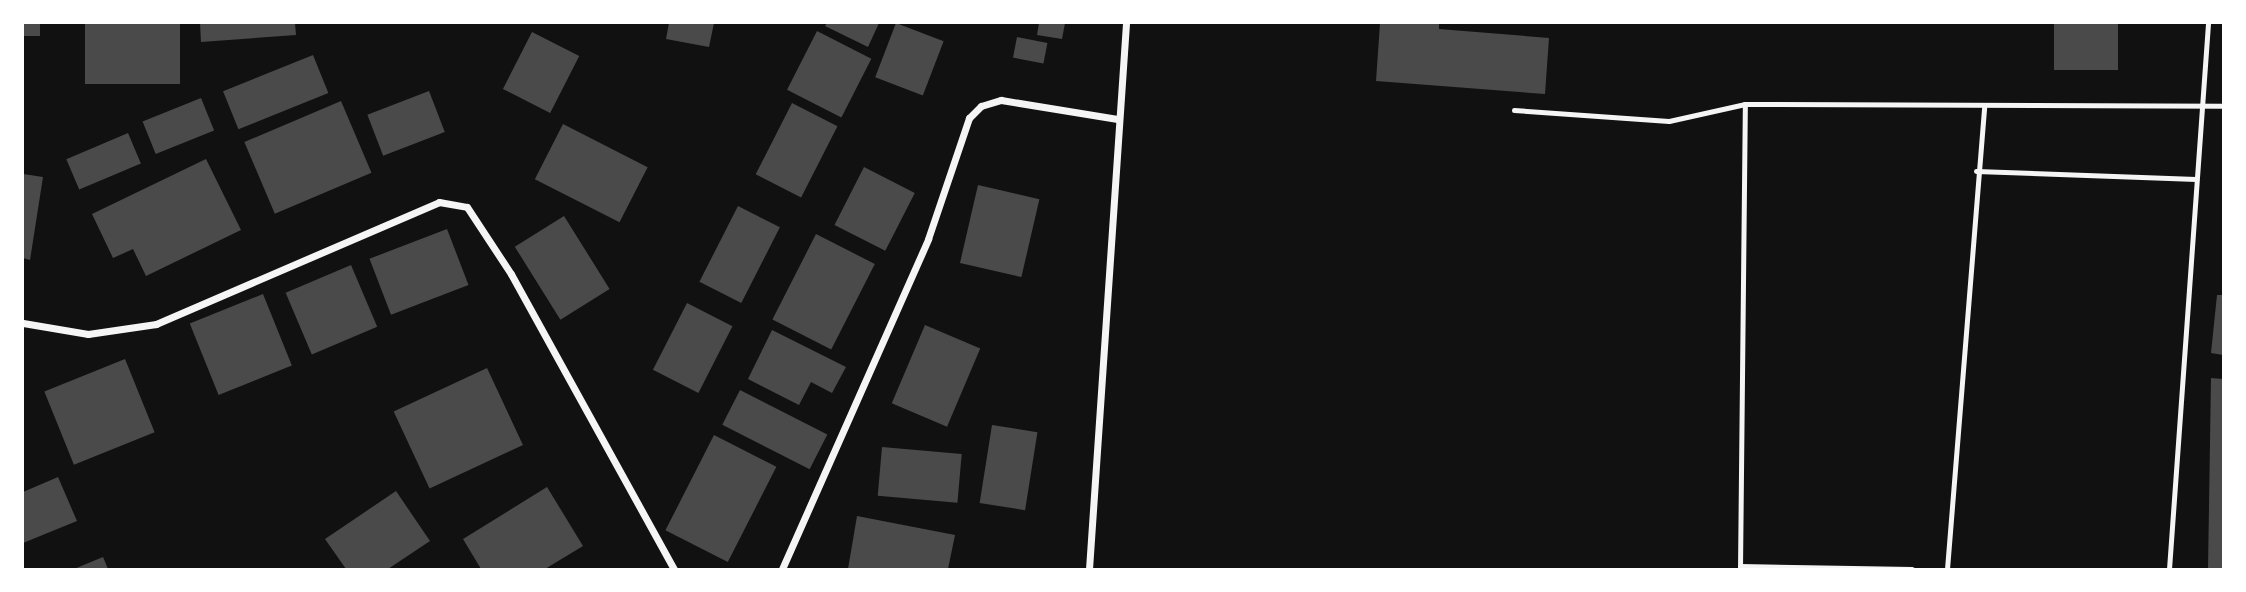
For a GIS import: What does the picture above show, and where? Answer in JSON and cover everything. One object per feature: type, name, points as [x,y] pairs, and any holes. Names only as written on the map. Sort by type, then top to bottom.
[{"type":"street","points":[[1089,569],[1117,118],[1126,23]]},
{"type":"street","points":[[782,569],[928,239],[968,118],[981,106],[1001,100],[1117,118]]},
{"type":"street","points":[[23,323],[88,334],[156,324],[439,202],[467,207],[511,274],[674,569]]},
{"type":"lane","points":[[2169,569],[2208,23]]},
{"type":"lane","points":[[1514,110],[1669,121],[1745,104],[2223,106]]},
{"type":"lane","points":[[1745,104],[1740,568],[1912,569]]},
{"type":"lane","points":[[1947,569],[1976,171],[1984,106]]},
{"type":"lane","points":[[1976,171],[2196,179]]},
{"type":"building","points":[[23,23],[40,23],[40,36],[23,36]]},
{"type":"building","points":[[85,23],[180,23],[180,84],[85,84]]},
{"type":"building","points":[[200,23],[295,23],[296,35],[201,42]]},
{"type":"building","points":[[669,23],[714,23],[709,47],[666,39]]},
{"type":"building","points":[[827,23],[879,23],[868,47],[825,26]]},
{"type":"building","points":[[896,23],[944,41],[923,95],[875,77]]},
{"type":"building","points":[[1039,23],[1065,23],[1062,39],[1037,35]]},
{"type":"building","points":[[1380,23],[1439,23],[1439,29],[1549,38],[1545,94],[1376,81]]},
{"type":"building","points":[[2054,23],[2118,23],[2118,70],[2054,70]]},
{"type":"building","points":[[817,31],[871,59],[841,117],[787,90]]},
{"type":"building","points":[[532,32],[579,56],[550,113],[503,89]]},
{"type":"building","points":[[1017,37],[1047,43],[1043,64],[1013,58]]},
{"type":"building","points":[[313,55],[328,93],[238,129],[223,91]]},
{"type":"building","points":[[429,91],[445,132],[383,156],[367,115]]},
{"type":"building","points":[[201,98],[214,130],[156,154],[143,122]]},
{"type":"building","points":[[341,101],[371,173],[275,214],[244,142]]},
{"type":"building","points":[[792,103],[837,126],[801,197],[756,174]]},
{"type":"building","points":[[563,124],[648,167],[619,222],[535,179]]},
{"type":"building","points":[[128,133],[141,163],[79,190],[66,159]]},
{"type":"building","points":[[206,159],[241,230],[146,276],[133,249],[113,258],[92,214]]},
{"type":"building","points":[[864,167],[915,193],[885,251],[834,225]]},
{"type":"building","points":[[23,174],[43,177],[30,260],[23,258]]},
{"type":"building","points":[[978,185],[1039,199],[1021,277],[960,263]]},
{"type":"building","points":[[738,206],[780,227],[741,303],[699,282]]},
{"type":"building","points":[[564,216],[610,289],[560,320],[515,247]]},
{"type":"building","points":[[447,229],[469,285],[391,315],[370,259]]},
{"type":"building","points":[[816,234],[875,264],[831,349],[772,320]]},
{"type":"building","points":[[351,265],[377,327],[312,354],[286,293]]},
{"type":"building","points":[[263,294],[292,365],[219,395],[190,324]]},
{"type":"building","points":[[2217,295],[2223,295],[2223,355],[2211,353]]},
{"type":"building","points":[[687,303],[732,326],[698,393],[653,370]]},
{"type":"building","points":[[925,325],[980,348],[947,427],[892,403]]},
{"type":"building","points":[[772,330],[846,367],[832,393],[811,382],[799,405],[748,379]]},
{"type":"building","points":[[125,359],[155,432],[74,465],[44,392]]},
{"type":"building","points":[[487,368],[523,445],[430,489],[394,412]]},
{"type":"building","points":[[2211,378],[2223,379],[2223,569],[2208,569]]},
{"type":"building","points":[[740,390],[827,434],[810,469],[722,425]]},
{"type":"building","points":[[992,425],[1037,432],[1025,510],[980,503]]},
{"type":"building","points":[[714,435],[776,467],[728,562],[665,530]]},
{"type":"building","points":[[882,447],[962,454],[957,503],[878,496]]},
{"type":"building","points":[[58,477],[77,521],[23,543],[23,492]]},
{"type":"building","points":[[547,487],[583,546],[545,569],[481,569],[463,539]]},
{"type":"building","points":[[396,491],[430,541],[388,569],[346,569],[325,539]]},
{"type":"building","points":[[857,516],[955,535],[948,569],[848,569]]},
{"type":"building","points":[[103,557],[108,569],[74,569]]}]
